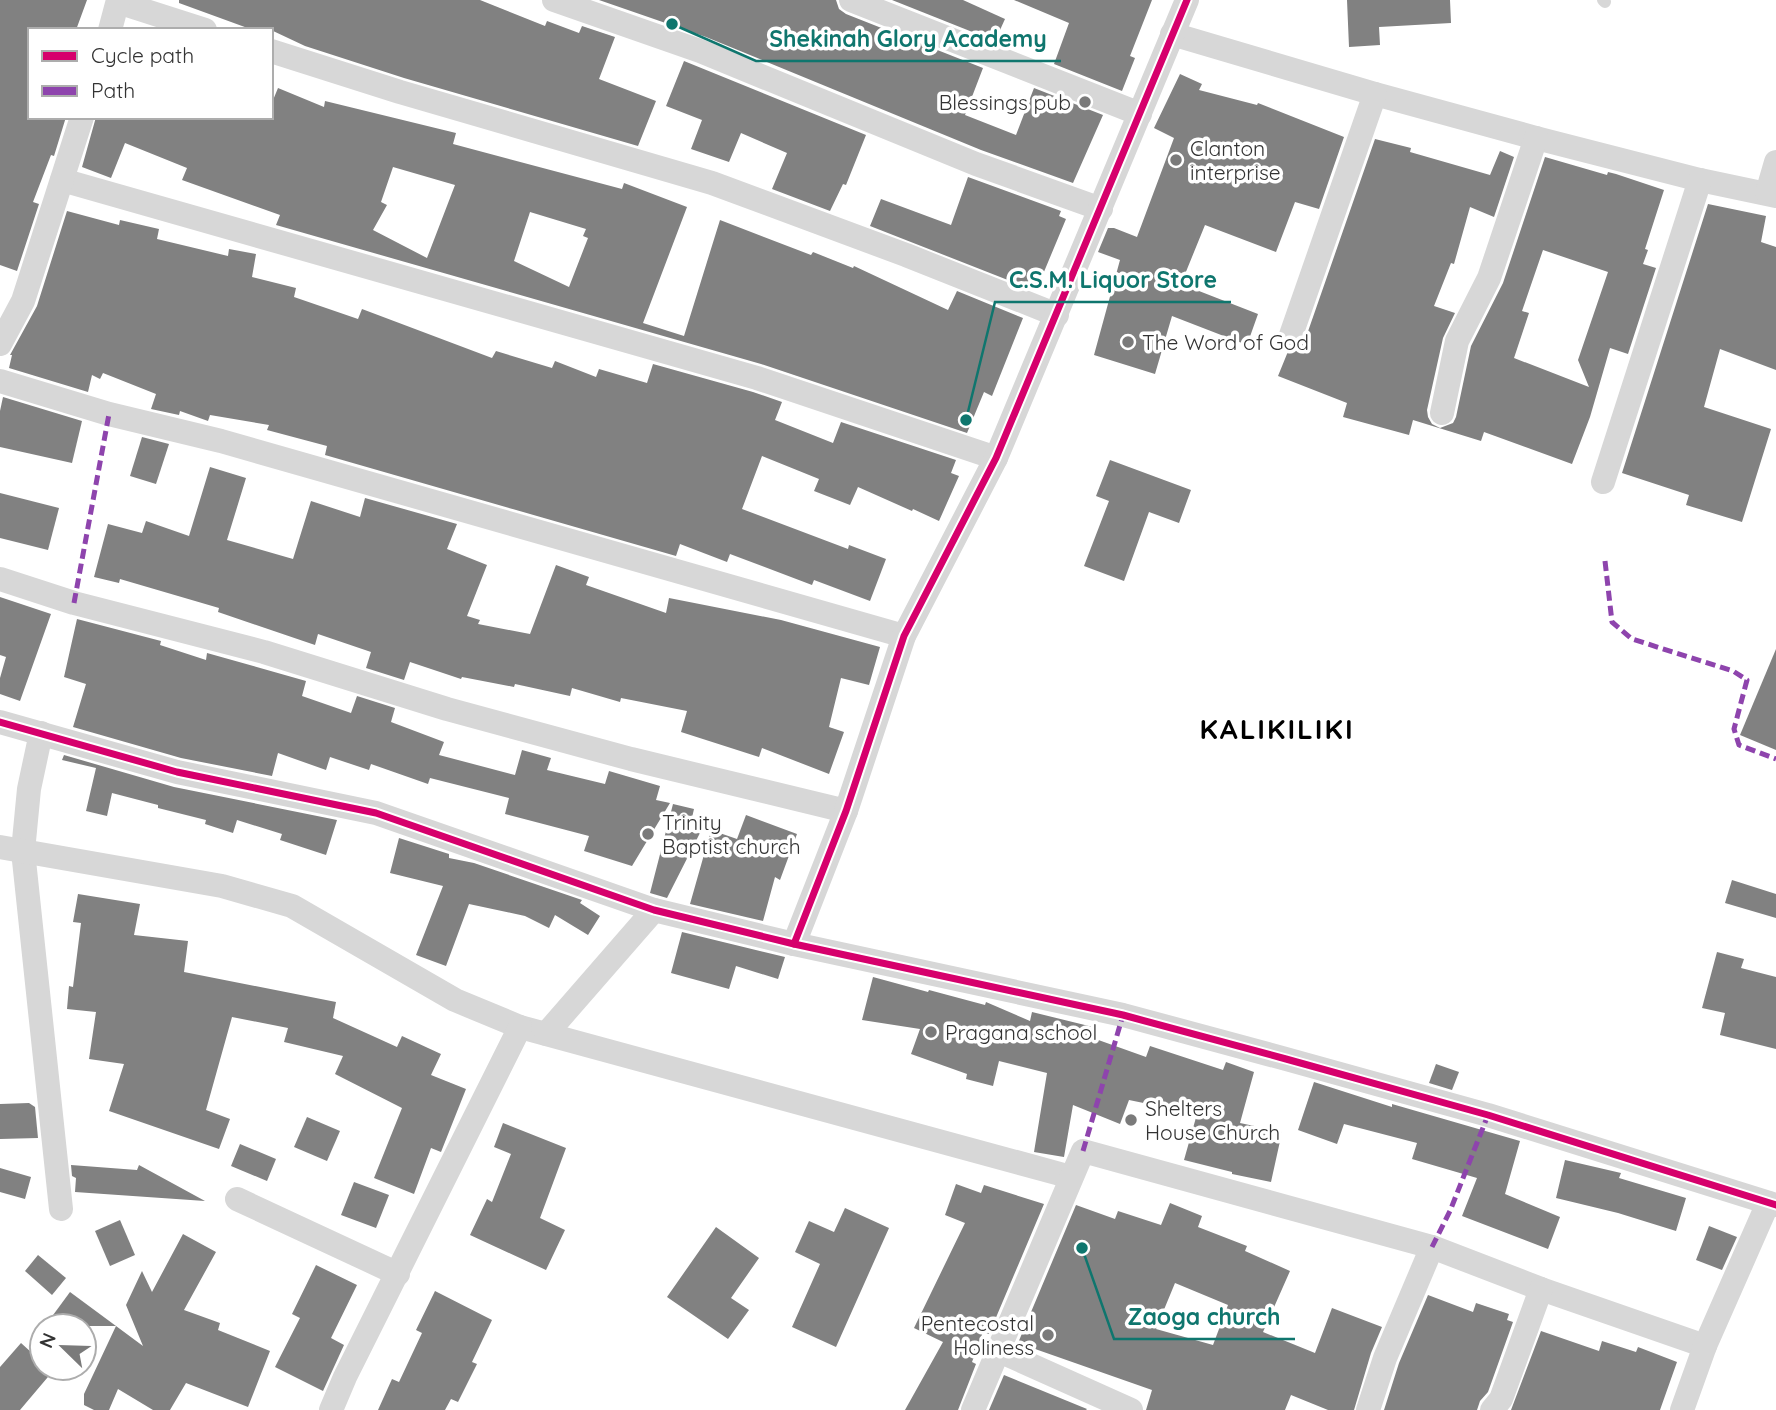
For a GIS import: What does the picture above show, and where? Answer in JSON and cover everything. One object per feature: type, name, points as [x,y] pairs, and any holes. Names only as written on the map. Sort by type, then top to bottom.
[{"type":"street","points":[[554,0],[700,51],[975,164],[1101,209]]},
{"type":"street","points":[[851,0],[1140,114]]},
{"type":"street","points":[[793,944],[846,811],[904,636],[996,458],[1187,0]]},
{"type":"street","points":[[111,28],[118,1],[199,28]]},
{"type":"street","points":[[1172,34],[1375,94],[1700,180],[1772,194],[1776,162]]},
{"type":"street","points":[[273,52],[400,92],[712,183],[1057,315]]},
{"type":"street","points":[[1291,335],[1375,94]]},
{"type":"street","points":[[0,344],[23,301],[81,119]]},
{"type":"street","points":[[1442,413],[1457,341],[1489,278],[1536,138]]},
{"type":"street","points":[[62,180],[757,378],[996,458]]},
{"type":"street","points":[[1604,482],[1700,180]]},
{"type":"street","points":[[0,381],[109,414],[235,445],[904,636]]},
{"type":"street","points":[[0,579],[74,603],[264,652],[447,709],[631,759],[846,811]]},
{"type":"street","points":[[0,722],[177,772],[376,813],[654,910],[793,944],[1123,1015],[1488,1115],[1772,1204],[1705,1346],[1682,1410]]},
{"type":"street","points":[[41,733],[29,789],[11,849],[61,1209]]},
{"type":"street","points":[[11,849],[222,886],[292,906],[455,1000],[520,1027],[1071,1177]]},
{"type":"street","points":[[546,1034],[654,910]]},
{"type":"street","points":[[331,1410],[520,1027]]},
{"type":"street","points":[[973,1410],[1083,1151],[1432,1247],[1541,1289],[1705,1346]]},
{"type":"street","points":[[237,1199],[398,1274]]},
{"type":"street","points":[[1368,1410],[1385,1358],[1432,1247]]},
{"type":"street","points":[[1492,1410],[1500,1399],[1541,1289]]},
{"type":"street","points":[[997,1350],[1131,1410]]},
{"type":"building","points":[[0,0],[87,0],[77,28],[28,28],[28,119],[65,119],[54,156],[51,155],[33,202],[39,204],[17,271],[0,265]]},
{"type":"building","points":[[179,0],[480,0],[545,26],[547,21],[579,33],[582,26],[615,37],[599,79],[656,101],[638,146],[404,78],[305,46],[273,31],[273,28],[248,28],[179,3]]},
{"type":"building","points":[[599,0],[836,0],[839,9],[846,14],[983,68],[965,115],[1016,135],[1034,88],[1103,115],[1073,183],[981,150],[706,37]]},
{"type":"building","points":[[892,0],[963,0],[1005,19],[995,41]]},
{"type":"building","points":[[1014,0],[1152,0],[1130,56],[1135,58],[1122,91],[1054,64],[1069,23]]},
{"type":"building","points":[[1347,0],[1450,0],[1451,23],[1379,27],[1380,45],[1349,47]]},
{"type":"building","points":[[684,61],[866,135],[846,185],[843,184],[830,211],[772,189],[787,153],[741,133],[729,162],[691,149],[702,120],[666,106]]},
{"type":"building","points":[[1180,74],[1202,84],[1199,90],[1257,105],[1258,103],[1344,137],[1319,209],[1295,202],[1276,252],[1205,225],[1181,284],[1258,314],[1247,345],[1172,316],[1155,374],[1094,355],[1120,260],[1098,252],[1108,228],[1137,237],[1174,138],[1154,128]]},
{"type":"building","points":[[278,88],[324,107],[325,101],[456,133],[453,144],[622,189],[624,183],[687,207],[643,323],[684,336],[720,220],[811,255],[813,252],[853,268],[854,266],[948,310],[957,291],[1023,318],[992,396],[984,392],[967,433],[761,364],[276,225],[280,215],[182,180],[187,168],[125,143],[111,178],[82,167],[95,119],[273,119],[273,100]],"holes":[[[393,167],[455,185],[427,258],[373,230],[387,205],[381,202]],[[530,212],[586,229],[583,236],[588,238],[569,287],[514,261]]]},
{"type":"building","points":[[1375,139],[1411,148],[1410,152],[1490,175],[1500,151],[1514,157],[1494,217],[1470,207],[1454,264],[1451,263],[1434,306],[1455,313],[1443,338],[1427,410],[1432,424],[1440,428],[1453,423],[1456,417],[1471,346],[1503,283],[1545,157],[1607,175],[1608,172],[1616,174],[1664,190],[1645,249],[1648,250],[1643,264],[1656,268],[1628,354],[1610,348],[1590,417],[1572,464],[1484,432],[1481,441],[1413,420],[1409,435],[1343,417],[1347,403],[1278,376],[1289,349],[1300,347],[1305,340]],"holes":[[[1543,250],[1608,272],[1578,360],[1589,387],[1514,358],[1529,313],[1522,311]]]},
{"type":"building","points":[[968,177],[1061,211],[1059,216],[1066,219],[1036,291],[870,226],[881,199],[951,225]]},
{"type":"building","points":[[1708,204],[1766,216],[1761,242],[1776,247],[1776,370],[1720,349],[1704,407],[1771,429],[1742,522],[1686,505],[1689,495],[1622,473]]},
{"type":"building","points":[[67,211],[119,225],[120,220],[159,229],[157,239],[228,256],[229,249],[256,254],[252,277],[296,288],[294,297],[358,319],[362,309],[492,358],[496,351],[552,368],[555,361],[596,377],[599,369],[647,383],[653,364],[753,392],[782,402],[775,420],[833,443],[841,422],[956,460],[951,473],[959,476],[939,521],[858,487],[850,505],[814,491],[819,479],[762,456],[742,509],[848,549],[849,545],[886,559],[870,601],[814,580],[812,585],[730,554],[727,562],[680,544],[676,556],[325,455],[327,446],[267,430],[269,425],[210,415],[208,421],[180,411],[179,415],[151,409],[156,394],[103,373],[100,379],[92,375],[88,392],[9,368],[10,355],[37,306]]},
{"type":"building","points":[[3,397],[82,421],[72,463],[0,447],[0,411]]},
{"type":"building","points":[[142,437],[169,444],[156,484],[130,476]]},
{"type":"building","points":[[1110,460],[1191,490],[1179,523],[1149,512],[1124,581],[1084,566],[1109,501],[1096,496]]},
{"type":"building","points":[[210,467],[246,478],[227,540],[293,559],[311,501],[360,517],[365,498],[457,524],[447,549],[487,565],[467,616],[480,620],[478,624],[530,634],[556,565],[589,577],[586,585],[666,613],[669,598],[781,620],[880,647],[869,685],[841,678],[829,727],[844,732],[829,774],[762,748],[759,757],[681,732],[687,711],[621,698],[620,702],[572,688],[570,696],[515,684],[514,687],[462,677],[461,679],[410,662],[404,680],[366,668],[371,652],[318,634],[315,645],[218,612],[219,608],[120,579],[119,583],[94,577],[108,524],[142,533],[146,521],[189,536]]},
{"type":"building","points":[[0,493],[59,508],[48,550],[0,538]]},
{"type":"building","points":[[0,597],[51,614],[20,701],[0,694],[0,678],[6,657],[0,655]]},
{"type":"building","points":[[77,619],[161,641],[160,645],[206,660],[207,653],[306,681],[302,696],[351,713],[357,696],[395,708],[391,722],[444,742],[439,755],[515,775],[522,750],[551,758],[547,770],[605,784],[609,771],[660,786],[656,800],[670,803],[632,866],[584,851],[589,836],[505,814],[509,798],[430,778],[428,784],[371,764],[369,770],[330,757],[326,770],[278,753],[272,776],[181,758],[73,727],[86,684],[64,677]]},
{"type":"building","points":[[1776,649],[1776,750],[1740,735]]},
{"type":"building","points":[[64,755],[174,787],[337,820],[326,855],[280,840],[282,834],[237,820],[233,833],[205,824],[206,820],[112,793],[107,816],[86,811],[96,768],[62,760]]},
{"type":"building","points":[[673,804],[694,809],[691,822],[703,827],[667,898],[650,893]]},
{"type":"building","points":[[746,815],[797,834],[780,880],[775,877],[763,921],[690,904],[711,830],[737,839]]},
{"type":"building","points":[[399,838],[449,854],[449,858],[474,863],[582,900],[580,903],[600,916],[588,935],[555,915],[549,928],[525,916],[469,904],[446,966],[416,955],[443,886],[390,873]]},
{"type":"building","points":[[1732,880],[1776,894],[1776,918],[1725,903]]},
{"type":"building","points":[[78,894],[140,904],[134,935],[188,941],[184,972],[336,1002],[333,1018],[397,1047],[402,1036],[441,1054],[431,1075],[466,1089],[441,1152],[431,1148],[414,1194],[374,1178],[402,1108],[335,1074],[343,1056],[284,1042],[288,1028],[232,1017],[206,1110],[230,1119],[219,1149],[109,1111],[124,1064],[89,1059],[96,1012],[67,1009],[69,986],[73,987],[81,923],[73,922]]},
{"type":"building","points":[[682,932],[785,957],[778,979],[736,966],[729,989],[671,973]]},
{"type":"building","points":[[1717,952],[1744,959],[1741,968],[1776,977],[1776,1049],[1720,1035],[1725,1013],[1702,1008]]},
{"type":"building","points":[[873,977],[985,1005],[986,1002],[1030,1021],[1032,1012],[1093,1027],[1090,1037],[1146,1057],[1150,1046],[1223,1070],[1226,1062],[1254,1072],[1240,1123],[1282,1132],[1271,1182],[1184,1160],[1197,1114],[1129,1100],[1120,1124],[1073,1105],[1064,1157],[1034,1152],[1047,1073],[999,1061],[993,1086],[966,1079],[967,1074],[911,1054],[920,1029],[862,1020]]},
{"type":"building","points":[[1436,1064],[1459,1072],[1452,1090],[1429,1083]]},
{"type":"building","points":[[1314,1082],[1392,1107],[1392,1104],[1520,1141],[1505,1194],[1560,1217],[1548,1249],[1462,1216],[1477,1178],[1412,1159],[1417,1143],[1344,1124],[1337,1144],[1298,1130]]},
{"type":"building","points":[[29,1103],[35,1107],[38,1138],[0,1139],[0,1104]]},
{"type":"building","points":[[307,1117],[340,1131],[327,1161],[294,1147]]},
{"type":"building","points":[[503,1123],[566,1148],[540,1218],[565,1230],[546,1270],[470,1235],[487,1199],[492,1202],[511,1154],[494,1147]]},
{"type":"building","points":[[240,1144],[276,1159],[267,1181],[231,1166]]},
{"type":"building","points":[[1565,1160],[1621,1173],[1619,1178],[1686,1198],[1676,1231],[1556,1198]]},
{"type":"building","points":[[71,1165],[137,1170],[139,1165],[205,1201],[75,1192],[76,1178],[72,1176]]},
{"type":"building","points":[[0,1168],[31,1177],[25,1199],[0,1192]]},
{"type":"building","points":[[354,1182],[389,1195],[376,1228],[341,1215]]},
{"type":"building","points":[[956,1184],[981,1193],[984,1185],[1044,1204],[989,1334],[983,1332],[972,1362],[976,1364],[958,1410],[905,1410],[943,1342],[914,1328],[965,1223],[945,1215]]},
{"type":"building","points":[[1170,1203],[1202,1216],[1198,1227],[1247,1246],[1245,1251],[1290,1271],[1263,1332],[1315,1353],[1332,1308],[1382,1327],[1371,1353],[1354,1410],[1328,1410],[1291,1395],[1285,1410],[1146,1410],[1152,1390],[1018,1343],[1076,1205],[1115,1219],[1118,1211],[1161,1225]],"holes":[[[1175,1283],[1228,1305],[1213,1345],[1156,1329]]]},
{"type":"building","points":[[845,1208],[889,1228],[836,1347],[792,1327],[820,1264],[795,1252],[809,1221],[834,1232]]},
{"type":"building","points":[[120,1220],[135,1255],[110,1266],[95,1231]]},
{"type":"building","points":[[1709,1226],[1737,1237],[1722,1270],[1696,1260]]},
{"type":"building","points":[[716,1227],[759,1258],[731,1298],[749,1310],[728,1339],[667,1297]]},
{"type":"building","points":[[183,1234],[216,1252],[184,1310],[220,1323],[218,1330],[270,1351],[248,1407],[186,1383],[170,1410],[153,1410],[118,1389],[109,1410],[94,1410],[84,1405],[84,1394],[90,1382],[98,1382],[98,1364],[116,1326],[143,1346],[126,1305],[142,1271],[152,1292]]},
{"type":"building","points":[[38,1255],[66,1278],[52,1295],[25,1271]]},
{"type":"building","points":[[316,1265],[357,1285],[331,1338],[344,1345],[323,1391],[275,1367],[300,1318],[292,1314]]},
{"type":"building","points":[[435,1291],[492,1320],[472,1362],[477,1364],[458,1402],[451,1399],[445,1410],[378,1410],[392,1379],[399,1382],[422,1333],[416,1330]]},
{"type":"building","points":[[70,1292],[97,1312],[55,1312]]},
{"type":"building","points":[[1428,1295],[1473,1312],[1476,1303],[1509,1314],[1507,1320],[1513,1322],[1488,1392],[1480,1401],[1477,1410],[1384,1410],[1399,1363]]},
{"type":"building","points":[[98,1313],[116,1326],[98,1326]]},
{"type":"building","points":[[1541,1331],[1599,1351],[1602,1341],[1636,1352],[1638,1347],[1677,1362],[1660,1410],[1511,1410]]},
{"type":"building","points":[[21,1343],[28,1349],[28,1382],[44,1382],[20,1410],[0,1410],[0,1367]]},
{"type":"building","points":[[1004,1375],[1087,1409],[989,1410]]},
{"type":"marked path","points":[[74,603],[109,414]]},
{"type":"marked path","points":[[1605,561],[1612,622],[1632,639],[1733,671],[1747,680],[1734,729],[1739,745],[1776,759]]},
{"type":"marked path","points":[[1083,1151],[1123,1015]]},
{"type":"marked path","points":[[1432,1247],[1450,1211],[1488,1115]]},
{"type":"cycle path","points":[[794,944],[846,811],[904,636],[996,458],[1187,0]]},
{"type":"cycle path","points":[[0,722],[177,772],[376,813],[654,910],[794,944],[1123,1015],[1286,1059],[1488,1115],[1776,1205]]},
{"type":"place","name":"Shekinah Glory Academy","points":[[672,24]]},
{"type":"place","name":"Blessings pub","points":[[1085,102]]},
{"type":"place","name":"Clanton interprise","points":[[1176,160]]},
{"type":"place","name":"The Word of God","points":[[1128,342]]},
{"type":"place","name":"C.S.M. Liquor Store","points":[[966,420]]},
{"type":"place","name":"Trinity Baptist church","points":[[648,834]]},
{"type":"place","name":"Pragana school","points":[[931,1032]]},
{"type":"place","name":"Shelters House Church","points":[[1131,1120]]},
{"type":"place","name":"Zaoga church","points":[[1082,1248]]},
{"type":"place","name":"Pentecostal Holiness","points":[[1048,1335]]},
{"type":"district","name":"KALIKILIKI","points":[[1277,728]]}]
